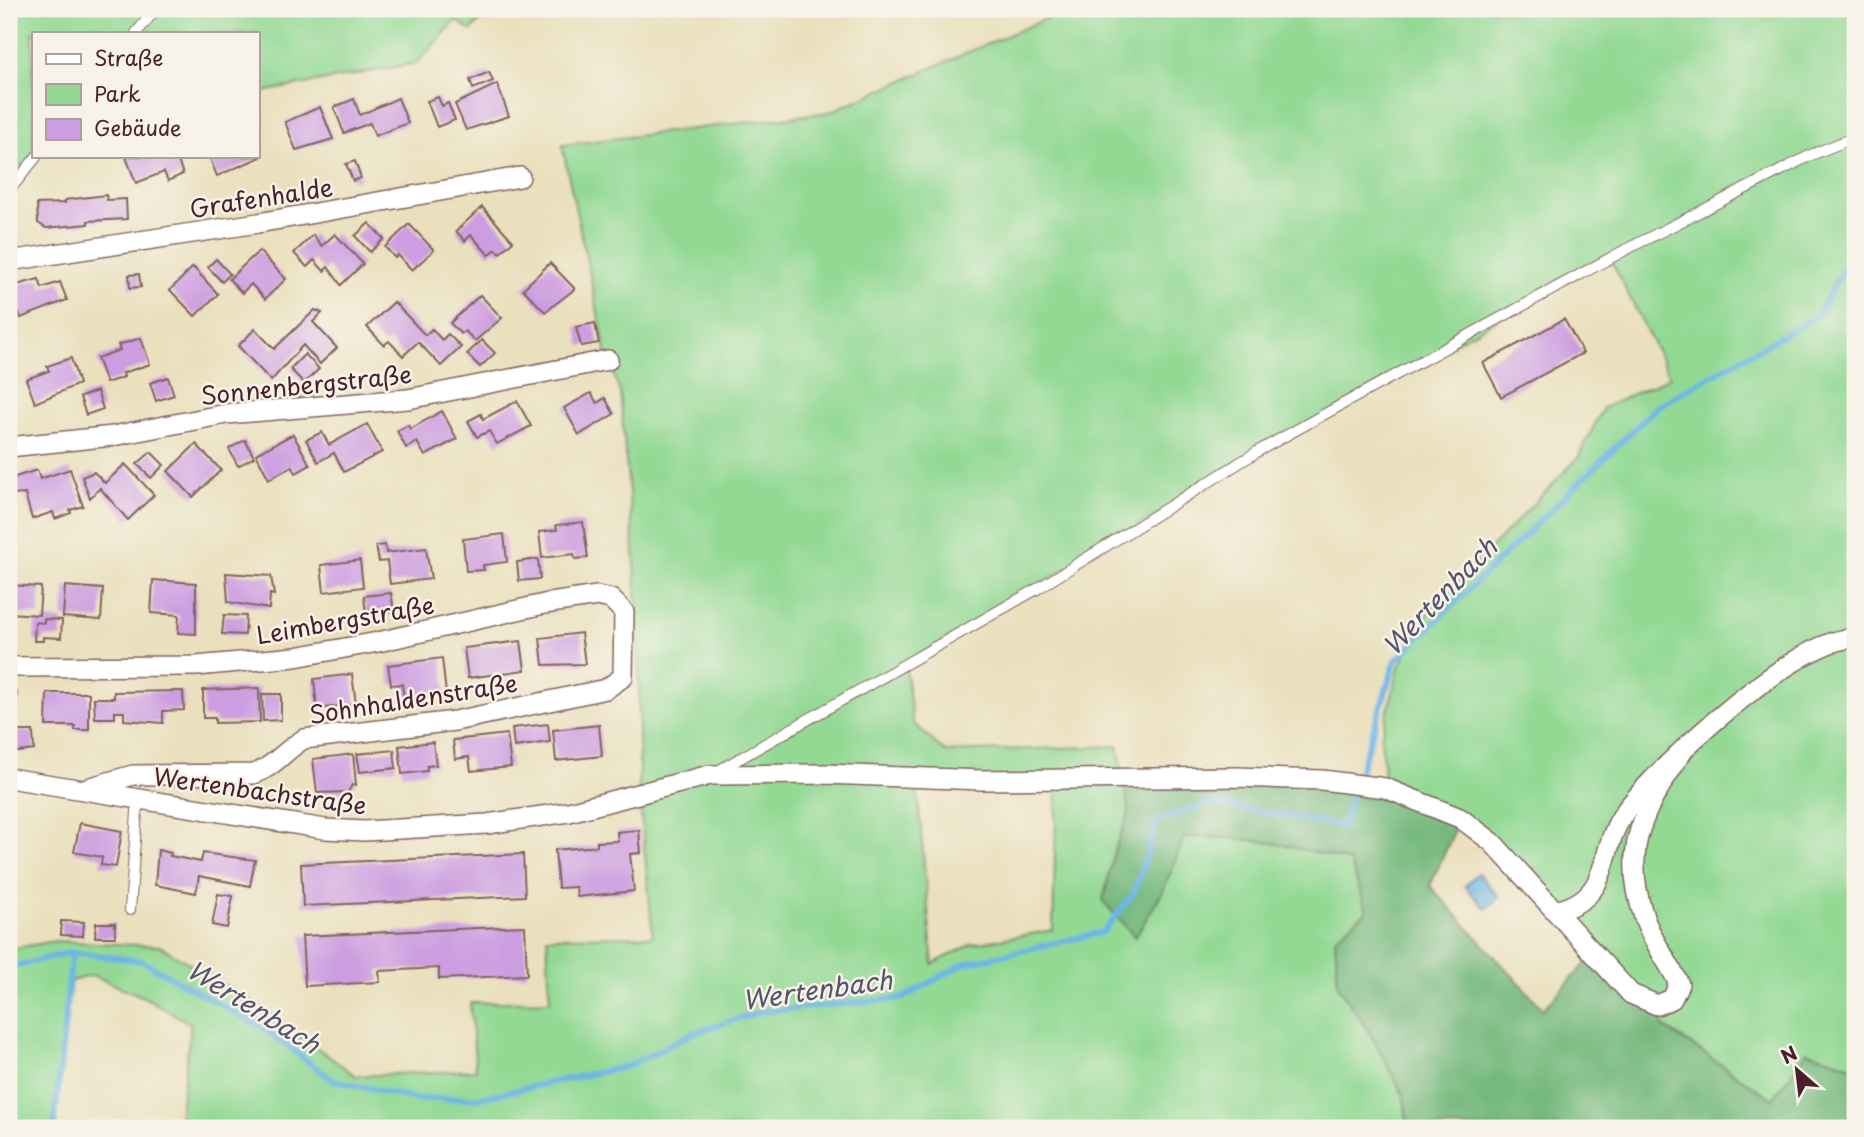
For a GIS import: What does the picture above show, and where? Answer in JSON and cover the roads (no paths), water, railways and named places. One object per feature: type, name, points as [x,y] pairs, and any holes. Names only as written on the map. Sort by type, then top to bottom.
[{"type":"street","name":"Grafenhalde","points":[[9,261],[258,223],[520,177]]},
{"type":"street","name":"Sonnenbergstraße","points":[[9,447],[113,436],[226,414],[408,399],[608,360]]},
{"type":"street","name":"Leimbergstraße","points":[[9,667],[196,666],[295,657],[378,642],[544,604],[597,596],[611,599],[624,612],[625,670]]},
{"type":"street","points":[[1555,911],[1571,907],[1588,897],[1602,875],[1611,842],[1623,814],[1683,751],[1720,717],[1779,671],[1816,648],[1847,638],[1855,639]]},
{"type":"street","name":"Sohnhaldenstraße","points":[[85,789],[133,775],[254,774],[268,769],[286,750],[304,738],[455,721],[607,689],[623,677],[625,670]]},
{"type":"street","name":"Wertenbachstraße","points":[[9,778],[326,829],[405,830],[487,824],[569,812],[710,775],[838,774],[982,780],[1124,777],[1322,780],[1385,788],[1460,818],[1492,842],[1631,994],[1657,1005],[1672,999],[1679,984],[1644,918],[1635,881],[1634,845],[1642,818],[1683,751]]},
{"type":"lane","points":[[137,32],[156,9]]},
{"type":"lane","points":[[710,775],[1037,589],[1260,450],[1627,249],[1811,155],[1855,137]]},
{"type":"lane","points":[[9,191],[35,158]]},
{"type":"lane","points":[[130,910],[138,798]]},
{"type":"water","points":[[1478,873],[1499,897],[1486,909],[1465,886]]},
{"type":"waterway","name":"Wertenbach","points":[[9,968],[72,952],[142,961],[263,1028],[333,1080],[417,1099],[479,1098],[628,1066],[693,1033],[760,1012],[903,998],[963,964],[1103,932],[1134,893],[1157,821],[1210,803],[1342,826],[1396,660],[1658,406],[1817,316],[1855,249]]},
{"type":"waterway","points":[[54,1128],[72,952]]}]
